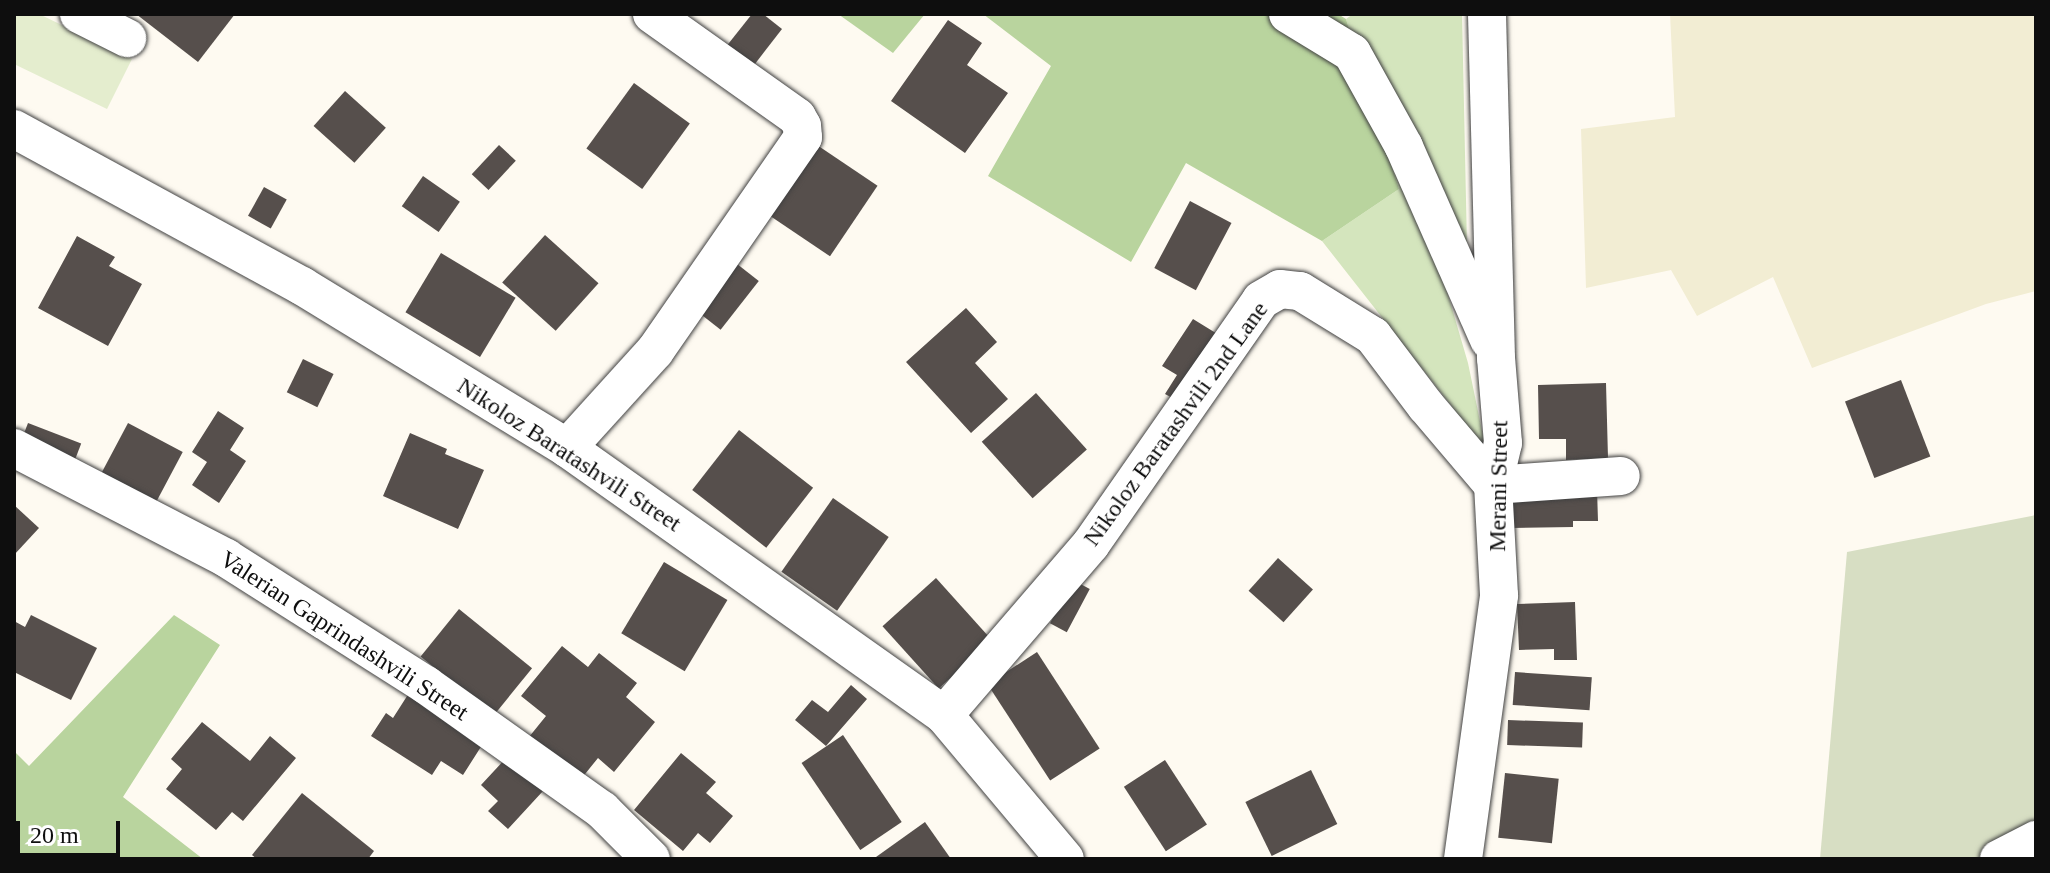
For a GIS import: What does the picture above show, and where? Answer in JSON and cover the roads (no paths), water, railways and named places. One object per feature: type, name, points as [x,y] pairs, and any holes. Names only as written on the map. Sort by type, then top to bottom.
[{"type":"street","points":[[79,14],[127,38]]},
{"type":"street","points":[[567,448],[655,351],[803,137],[797,117],[652,14]]},
{"type":"street","points":[[1288,14],[1352,53],[1404,147],[1496,358]]},
{"type":"street","name":"Merani Street","points":[[1463,859],[1499,595],[1493,485],[1503,443],[1496,358],[1487,14]]},
{"type":"street","name":"Nikoloz Baratashvili Street","points":[[14,129],[302,286],[567,448],[944,715],[1065,859]]},
{"type":"street","name":"Nikoloz Baratashvili 2nd Lane","points":[[944,715],[1091,544],[1261,300],[1280,289],[1300,291],[1373,336],[1426,406],[1493,485]]},
{"type":"street","name":"Valerian Gaprindashvili Street","points":[[14,448],[226,558],[426,685],[602,810],[651,859]]},
{"type":"street","points":[[1493,485],[1621,476]]},
{"type":"street","points":[[1999,859],[2036,840]]}]
